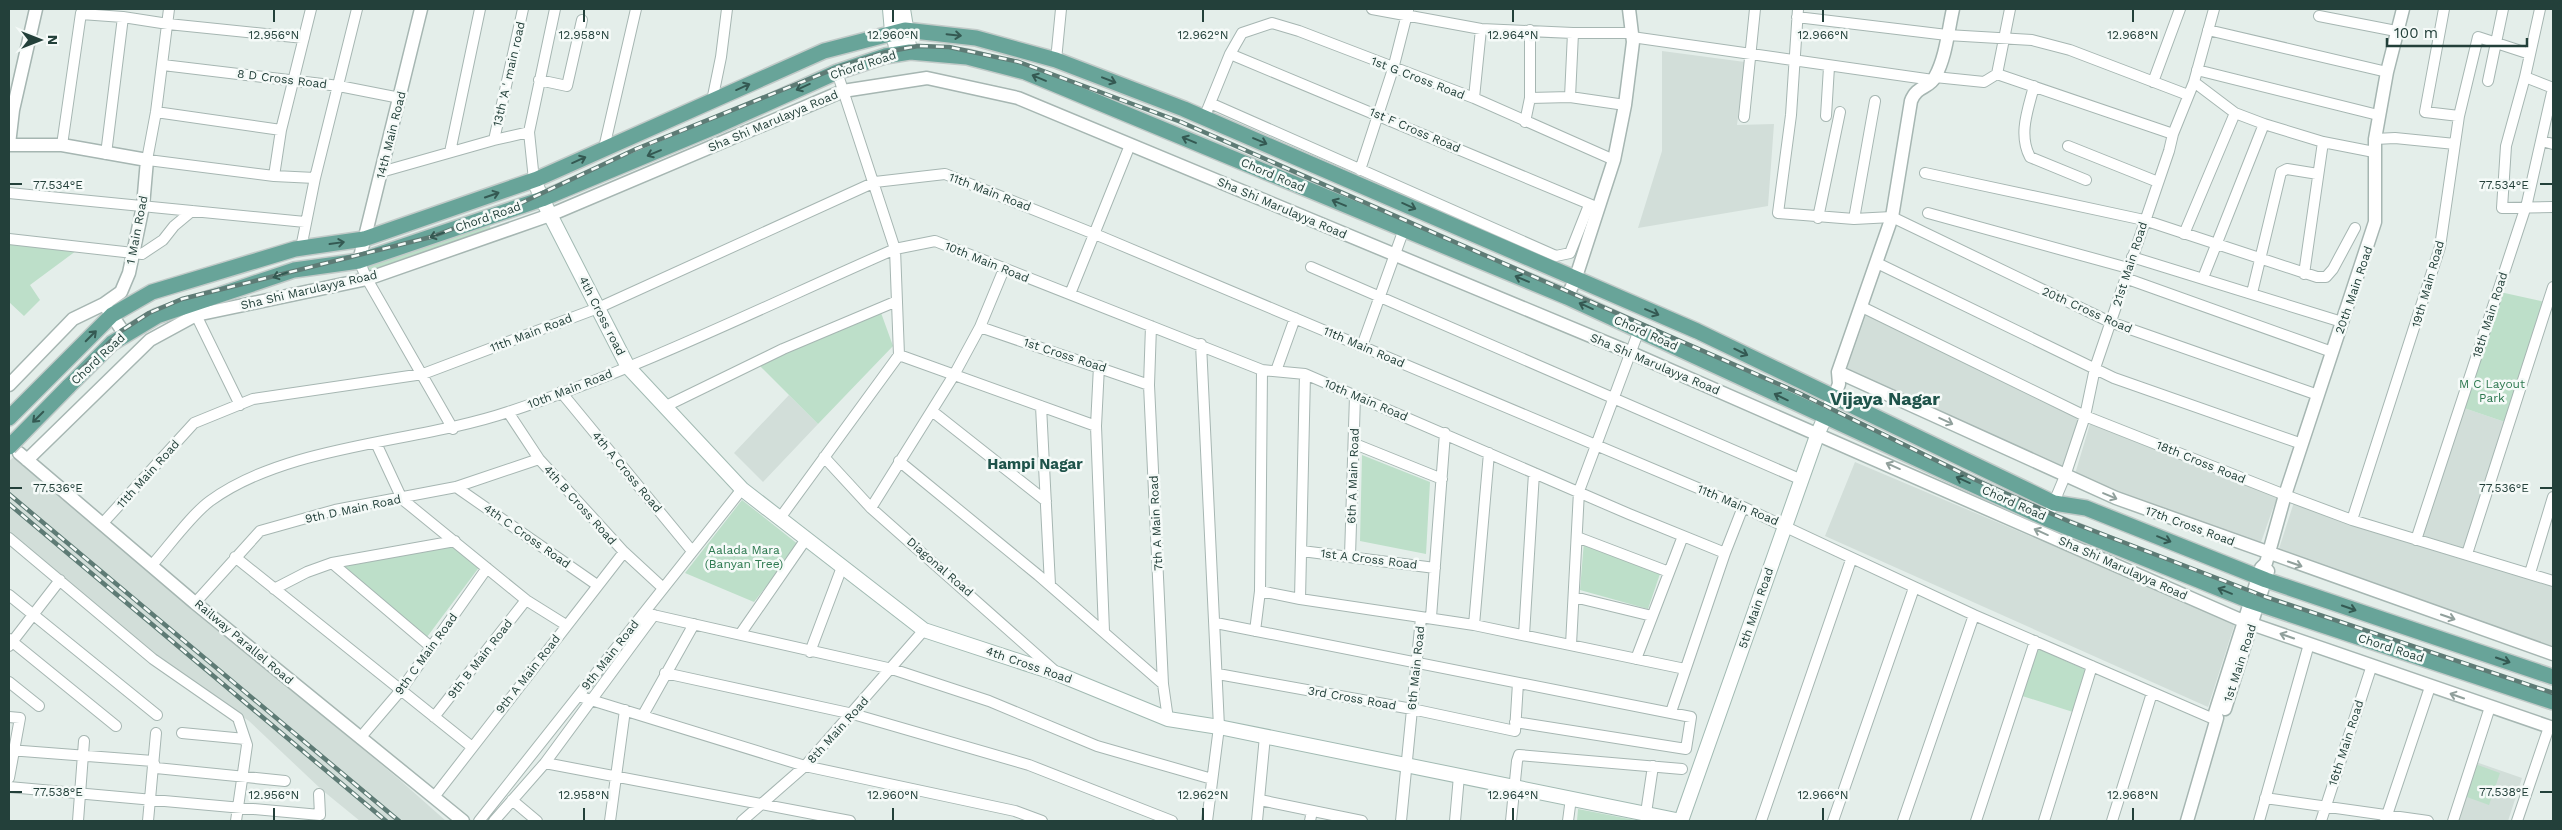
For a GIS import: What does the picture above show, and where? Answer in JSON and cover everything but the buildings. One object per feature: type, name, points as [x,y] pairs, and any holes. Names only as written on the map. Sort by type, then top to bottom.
[{"type":"main road","points":[[890,9],[899,31],[904,53]]},
{"type":"main road","points":[[899,31],[903,9]]},
{"type":"main road","name":"Chord Road","points":[[9,418],[57,370],[108,310],[152,292],[300,248],[364,239],[534,180],[824,51],[899,31],[976,38],[1056,60],[1204,118],[1575,280],[1697,331],[2054,503],[2086,508],[2262,579],[2553,677]]},
{"type":"main road","name":"Chord Road","points":[[18,453],[68,387],[124,333],[157,316],[294,270],[359,261],[542,199],[719,125],[837,72],[904,53],[966,57],[1025,72],[1567,298],[2047,519],[2254,602],[2553,702]]},
{"type":"main road","name":"4th Cross road","points":[[534,180],[550,216],[628,367],[705,451]]},
{"type":"main road","name":"5th Main Road","points":[[1682,821],[1818,433],[1834,397]]},
{"type":"main road","name":"4th Cross Road","points":[[705,451],[742,489],[924,630],[1058,674],[1168,719],[1219,727],[1407,765]]},
{"type":"main road","points":[[1407,765],[1682,821]]},
{"type":"street","points":[[36,9],[11,110],[9,145],[62,145],[148,160],[274,176],[315,178]]},
{"type":"street","points":[[148,160],[163,65],[169,9]]},
{"type":"street","points":[[274,176],[281,130],[311,9]]},
{"type":"street","points":[[300,248],[315,178],[357,9]]},
{"type":"street","name":"14th Main Road","points":[[359,261],[421,9]]},
{"type":"street","points":[[450,152],[480,9]]},
{"type":"street","name":"13th 'A ' main road","points":[[494,140],[524,9]]},
{"type":"street","points":[[534,180],[530,132],[539,80],[555,9]]},
{"type":"street","points":[[604,148],[636,9]]},
{"type":"street","points":[[712,101],[721,57],[727,9]]},
{"type":"street","points":[[1056,60],[1061,9]]},
{"type":"street","points":[[1372,9],[1408,12],[1481,29],[1632,35],[1752,56],[1934,79],[1984,82],[1997,74],[2172,134]]},
{"type":"street","points":[[1210,103],[1556,256],[1570,252],[1594,206],[1614,160],[1625,105],[1632,35],[1629,9]]},
{"type":"street","points":[[1744,117],[1752,56],[1755,9]]},
{"type":"street","points":[[1834,397],[1839,384],[1838,372],[1892,217],[1911,101],[1914,93],[1934,79],[1947,35],[1952,9]]},
{"type":"street","points":[[1997,74],[2002,39],[2010,9]]},
{"type":"street","points":[[2153,82],[2180,9]]},
{"type":"street","name":"21st Main Road","points":[[2047,519],[2065,476],[2086,416],[2095,368],[2158,182],[2172,134],[2194,82],[2214,9]]},
{"type":"street","name":"20th Main Road","points":[[2254,602],[2262,579],[2261,568],[2267,559],[2285,495],[2376,222],[2375,146],[2378,115],[2396,31],[2403,9]]},
{"type":"street","points":[[2444,9],[2425,112],[2459,116]]},
{"type":"street","points":[[2488,81],[2503,9]]},
{"type":"street","points":[[2540,9],[2525,77],[2506,146],[2502,208],[2526,206],[2553,207]]},
{"type":"street","points":[[1360,170],[1408,12]]},
{"type":"street","points":[[62,145],[81,13],[304,38]]},
{"type":"street","points":[[1892,217],[1854,219],[1778,214],[1791,115],[1798,13],[1947,35],[2032,40],[2054,45],[2188,95]]},
{"type":"street","points":[[2319,16],[2396,31]]},
{"type":"street","points":[[106,154],[123,17]]},
{"type":"street","points":[[539,80],[567,86],[582,20]]},
{"type":"street","name":"1st G Cross Road","points":[[1204,118],[1230,54],[1242,33],[1272,23],[1299,31],[1392,69],[1474,98],[1614,160]]},
{"type":"street","points":[[1474,98],[1481,29]]},
{"type":"street","points":[[1525,122],[1530,98],[1530,30]]},
{"type":"street","points":[[2208,30],[2387,72]]},
{"type":"street","points":[[1570,96],[1573,34]]},
{"type":"street","name":"19th Main Road","points":[[2352,520],[2440,247],[2459,116],[2478,37],[2530,54]]},
{"type":"street","name":"1st F Cross Road","points":[[1230,54],[1378,114],[1594,206]]},
{"type":"street","name":"8 D Cross Road","points":[[163,65],[339,86],[400,98]]},
{"type":"street","points":[[1826,116],[1829,67]]},
{"type":"street","points":[[2197,70],[2378,115]]},
{"type":"street","points":[[780,518],[899,355],[895,249],[837,72]]},
{"type":"street","points":[[2525,77],[2553,88]]},
{"type":"street","name":"Sha Shi Marulayya Road","points":[[18,453],[150,340],[196,315],[367,279],[550,216],[843,91],[927,78],[1018,98],[1629,352],[2248,622],[2551,728]]},
{"type":"street","points":[[2194,82],[2235,113],[2323,142],[2375,146],[2395,138],[2455,144]]},
{"type":"street","points":[[2034,86],[2023,132],[2024,145],[2030,157],[2086,180]]},
{"type":"street","name":"18th Main Road","points":[[2416,540],[2526,206],[2553,88]]},
{"type":"street","points":[[1530,98],[1570,96],[1625,105]]},
{"type":"street","points":[[1854,219],[1875,101]]},
{"type":"street","points":[[156,112],[281,130]]},
{"type":"street","points":[[1818,218],[1840,112]]},
{"type":"street","points":[[2184,234],[2235,113]]},
{"type":"street","points":[[2203,278],[2264,124]]},
{"type":"street","points":[[381,172],[494,140],[530,132]]},
{"type":"street","points":[[2542,141],[2553,144]]},
{"type":"street","points":[[2304,274],[2323,142]]},
{"type":"street","points":[[1070,294],[1130,145]]},
{"type":"street","points":[[2068,146],[2158,182]]},
{"type":"street","name":"1 Main Road","points":[[9,384],[73,319],[108,310],[120,292],[129,273],[143,206],[148,160]]},
{"type":"street","points":[[2252,293],[2262,260],[2280,172],[2287,169],[2318,174]]},
{"type":"street","points":[[1925,173],[2144,220],[2304,274],[2326,277],[2355,228]]},
{"type":"street","name":"11th Main Road","points":[[102,524],[194,423],[253,399],[424,374],[598,308],[874,182],[945,174],[1094,233],[1744,507],[1786,525],[1851,560],[2152,693],[2217,719]]},
{"type":"street","points":[[9,193],[305,222]]},
{"type":"street","points":[[1567,298],[1575,280],[1594,206]]},
{"type":"street","points":[[9,239],[76,245],[142,254],[163,240],[192,211]]},
{"type":"street","points":[[1928,213],[2128,268]]},
{"type":"street","name":"20th Cross Road","points":[[1892,217],[2110,322],[2318,395]]},
{"type":"street","points":[[1362,346],[1404,229]]},
{"type":"street","name":"10th Main Road","points":[[152,565],[208,502],[238,483],[295,462],[376,443],[453,429],[508,412],[628,367],[895,249],[935,241],[1201,344],[1262,370],[1305,374],[1725,553]]},
{"type":"street","points":[[2132,257],[2342,322]]},
{"type":"street","points":[[359,261],[367,279],[424,374],[453,429]]},
{"type":"street","points":[[1877,264],[2114,378],[2197,409],[2302,444]]},
{"type":"street","points":[[1311,267],[1802,480]]},
{"type":"street","points":[[872,508],[898,461],[954,375],[980,327],[1004,269]]},
{"type":"street","points":[[2125,278],[2332,352]]},
{"type":"street","points":[[2467,554],[2553,287]]},
{"type":"street","points":[[664,406],[783,349],[897,300]]},
{"type":"street","name":"18th Cross Road","points":[[1862,307],[2086,416],[2285,495],[2352,520],[2553,581]]},
{"type":"street","points":[[108,310],[124,333]]},
{"type":"street","points":[[196,315],[240,405]]},
{"type":"street","points":[[1276,371],[1295,318]]},
{"type":"street","name":"7th A Main Road","points":[[1151,326],[1149,384],[1163,684],[1168,719]]},
{"type":"street","name":"1st Cross Road","points":[[980,327],[1149,384]]},
{"type":"street","points":[[1571,645],[1579,491],[1629,352],[1639,330]]},
{"type":"street","points":[[1201,344],[1216,623],[1219,727],[1207,821]]},
{"type":"street","points":[[899,355],[1096,426]]},
{"type":"street","points":[[1099,366],[1096,426],[1104,631]]},
{"type":"street","points":[[1255,631],[1260,591],[1262,370]]},
{"type":"street","name":"17th Cross Road","points":[[1838,372],[2065,476],[2267,559],[2553,654]]},
{"type":"street","points":[[1300,600],[1305,374]]},
{"type":"street","name":"4th A Cross Road","points":[[561,392],[692,551]]},
{"type":"street","name":"6th A Main Road","points":[[1350,556],[1356,396]]},
{"type":"street","points":[[1041,406],[1050,585]]},
{"type":"street","points":[[932,411],[1046,501]]},
{"type":"street","name":"4th B Cross Road","points":[[508,412],[539,459],[624,552],[663,588]]},
{"type":"street","name":"6th Main Road","points":[[1401,821],[1416,663],[1435,568],[1445,433]]},
{"type":"street","points":[[376,443],[402,499],[526,600],[566,626]]},
{"type":"street","points":[[1355,444],[1442,479]]},
{"type":"street","name":"Railway Parallel Road","points":[[18,453],[195,602],[463,821]]},
{"type":"street","points":[[1474,625],[1489,453]]},
{"type":"street","name":"Diagonal Road","points":[[824,457],[872,508],[1058,674]]},
{"type":"street","name":"9th D Main Road","points":[[195,602],[234,557],[260,531],[335,510],[402,499],[456,487],[539,459]]},
{"type":"street","points":[[898,461],[1050,585],[1163,684]]},
{"type":"street","points":[[1524,636],[1534,473]]},
{"type":"street","name":"4th C Cross Road","points":[[456,487],[598,585]]},
{"type":"street","name":"9th Main Road","points":[[479,821],[578,696],[649,614],[663,588],[742,489]]},
{"type":"street","points":[[2530,573],[2553,497]]},
{"type":"street","points":[[1216,623],[1672,712],[1725,553],[1744,507]]},
{"type":"street","points":[[1636,659],[1683,536]]},
{"type":"street","points":[[1577,537],[1669,572]]},
{"type":"street","points":[[9,538],[153,659],[238,718],[247,745],[236,821]]},
{"type":"street","points":[[740,633],[806,539]]},
{"type":"street","points":[[274,589],[307,572],[332,563],[455,541]]},
{"type":"street","name":"9th A Main Road","points":[[434,797],[624,552]]},
{"type":"street","name":"1st A Cross Road","points":[[1302,552],[1350,556],[1435,568]]},
{"type":"street","points":[[234,557],[472,748]]},
{"type":"street","points":[[1762,821],[1851,560]]},
{"type":"street","points":[[332,563],[431,647]]},
{"type":"street","points":[[810,652],[842,566]]},
{"type":"street","name":"9th C Main Road","points":[[360,738],[401,690],[487,568]]},
{"type":"street","points":[[60,580],[33,616],[10,642],[116,726]]},
{"type":"street","points":[[1833,821],[1914,588]]},
{"type":"street","points":[[1260,591],[1300,600],[1474,625],[1685,669]]},
{"type":"street","points":[[9,595],[157,715]]},
{"type":"street","points":[[1574,597],[1652,616]]},
{"type":"street","name":"9th B Main Road","points":[[434,717],[526,600]]},
{"type":"street","name":"1st Main Road","points":[[2187,821],[2217,719],[2214,713],[2254,602]]},
{"type":"street","points":[[494,821],[545,763],[649,614],[740,633],[810,652],[892,669],[989,701],[1097,746],[1212,779]]},
{"type":"street","points":[[1903,821],[1974,615]]},
{"type":"street","points":[[643,715],[694,624]]},
{"type":"street","name":"8th Main Road","points":[[742,821],[805,766],[853,714],[924,630]]},
{"type":"street","points":[[1976,821],[2035,641]]},
{"type":"street","points":[[2259,821],[2308,644]]},
{"type":"street","name":"16th Main Road","points":[[2321,821],[2372,665]]},
{"type":"street","points":[[2044,821],[2092,666]]},
{"type":"street","points":[[665,673],[853,714],[1029,765],[1172,821]]},
{"type":"street","name":"3rd Cross Road","points":[[1218,674],[1515,727],[1686,749],[1692,717],[1672,712]]},
{"type":"street","points":[[9,682],[39,706]]},
{"type":"street","points":[[1515,727],[1518,683]]},
{"type":"street","points":[[2386,818],[2430,687]]},
{"type":"street","points":[[2112,821],[2152,693]]},
{"type":"street","points":[[578,696],[805,766],[1015,811],[1042,821]]},
{"type":"street","points":[[2453,821],[2490,708]]},
{"type":"street","points":[[610,821],[626,710]]},
{"type":"street","points":[[9,717],[20,718],[12,750],[9,778]]},
{"type":"street","points":[[2517,821],[2551,728]]},
{"type":"street","points":[[148,821],[152,799],[156,733]]},
{"type":"street","points":[[182,733],[245,739]]},
{"type":"street","points":[[1257,821],[1265,736]]},
{"type":"street","points":[[78,821],[84,741]]},
{"type":"street","points":[[12,750],[153,761]]},
{"type":"street","points":[[1512,821],[1514,787],[1519,755],[1682,769]]},
{"type":"street","points":[[153,761],[156,768],[284,780]]},
{"type":"street","points":[[545,763],[850,821]]},
{"type":"street","points":[[1646,813],[1653,766]]},
{"type":"street","points":[[1455,821],[1459,776]]},
{"type":"street","points":[[9,787],[320,815],[319,794]]},
{"type":"street","points":[[1568,821],[1571,798]]},
{"type":"street","points":[[2265,798],[2386,818],[2428,821]]},
{"type":"street","points":[[512,800],[537,821]]},
{"type":"street","points":[[1260,800],[1311,816],[1359,821]]},
{"type":"shaded area","points":[[1662,51],[1745,62],[1737,125],[1774,124],[1768,206],[1638,228],[1662,151]]},
{"type":"shaded area","points":[[1866,315],[2082,417],[2064,468],[1847,369]]},
{"type":"shaded area","points":[[789,395],[818,424],[763,482],[734,453]]},
{"type":"shaded area","points":[[2461,407],[2505,422],[2463,550],[2419,535]]},
{"type":"shaded area","points":[[2090,424],[2277,497],[2260,545],[2121,495],[2075,474]]},
{"type":"shaded area","points":[[14,457],[401,781],[446,821],[360,821],[322,790],[249,721],[156,657],[9,533],[9,461]]},
{"type":"shaded area","points":[[1855,462],[2235,623],[2208,707],[1825,536]]},
{"type":"shaded area","points":[[2294,502],[2553,587],[2553,646],[2277,555]]},
{"type":"shaded area","points":[[2473,761],[2522,778],[2508,821],[2454,821]]},
{"type":"green space","points":[[488,220],[492,233],[368,275],[364,263]]},
{"type":"green space","points":[[9,243],[80,248],[30,285],[40,300],[24,316],[9,302]]},
{"type":"green space","name":"M C Layout Park","points":[[2500,292],[2545,302],[2505,422],[2461,407]]},
{"type":"green space","points":[[880,310],[893,346],[818,424],[759,365]]},
{"type":"green space","points":[[1362,455],[1430,482],[1426,554],[1360,541]]},
{"type":"green space","name":"Aalada Mara (Banyan Tree)","points":[[742,500],[799,545],[754,602],[685,573]]},
{"type":"green space","points":[[1584,541],[1661,571],[1648,609],[1580,590]]},
{"type":"green space","points":[[457,544],[480,566],[427,637],[338,564]]},
{"type":"green space","points":[[2035,647],[2086,670],[2073,712],[2019,695]]},
{"type":"green space","points":[[2475,764],[2500,773],[2489,805],[2464,796]]},
{"type":"green space","points":[[1578,809],[1640,821],[1577,821]]},
{"type":"railway","points":[[9,440],[121,331],[149,313],[182,299],[431,237],[519,204],[636,149],[839,67],[886,52],[918,46],[949,47],[1019,62],[1181,122],[1799,393],[1978,481],[2068,521],[2266,597],[2553,693]]},
{"type":"railway","points":[[9,494],[399,821]]},
{"type":"railway","points":[[9,504],[386,821]]},
{"type":"district","name":"Vijaya Nagar","points":[[1885,398]]},
{"type":"district","name":"Hampi Nagar","points":[[1035,464]]}]
